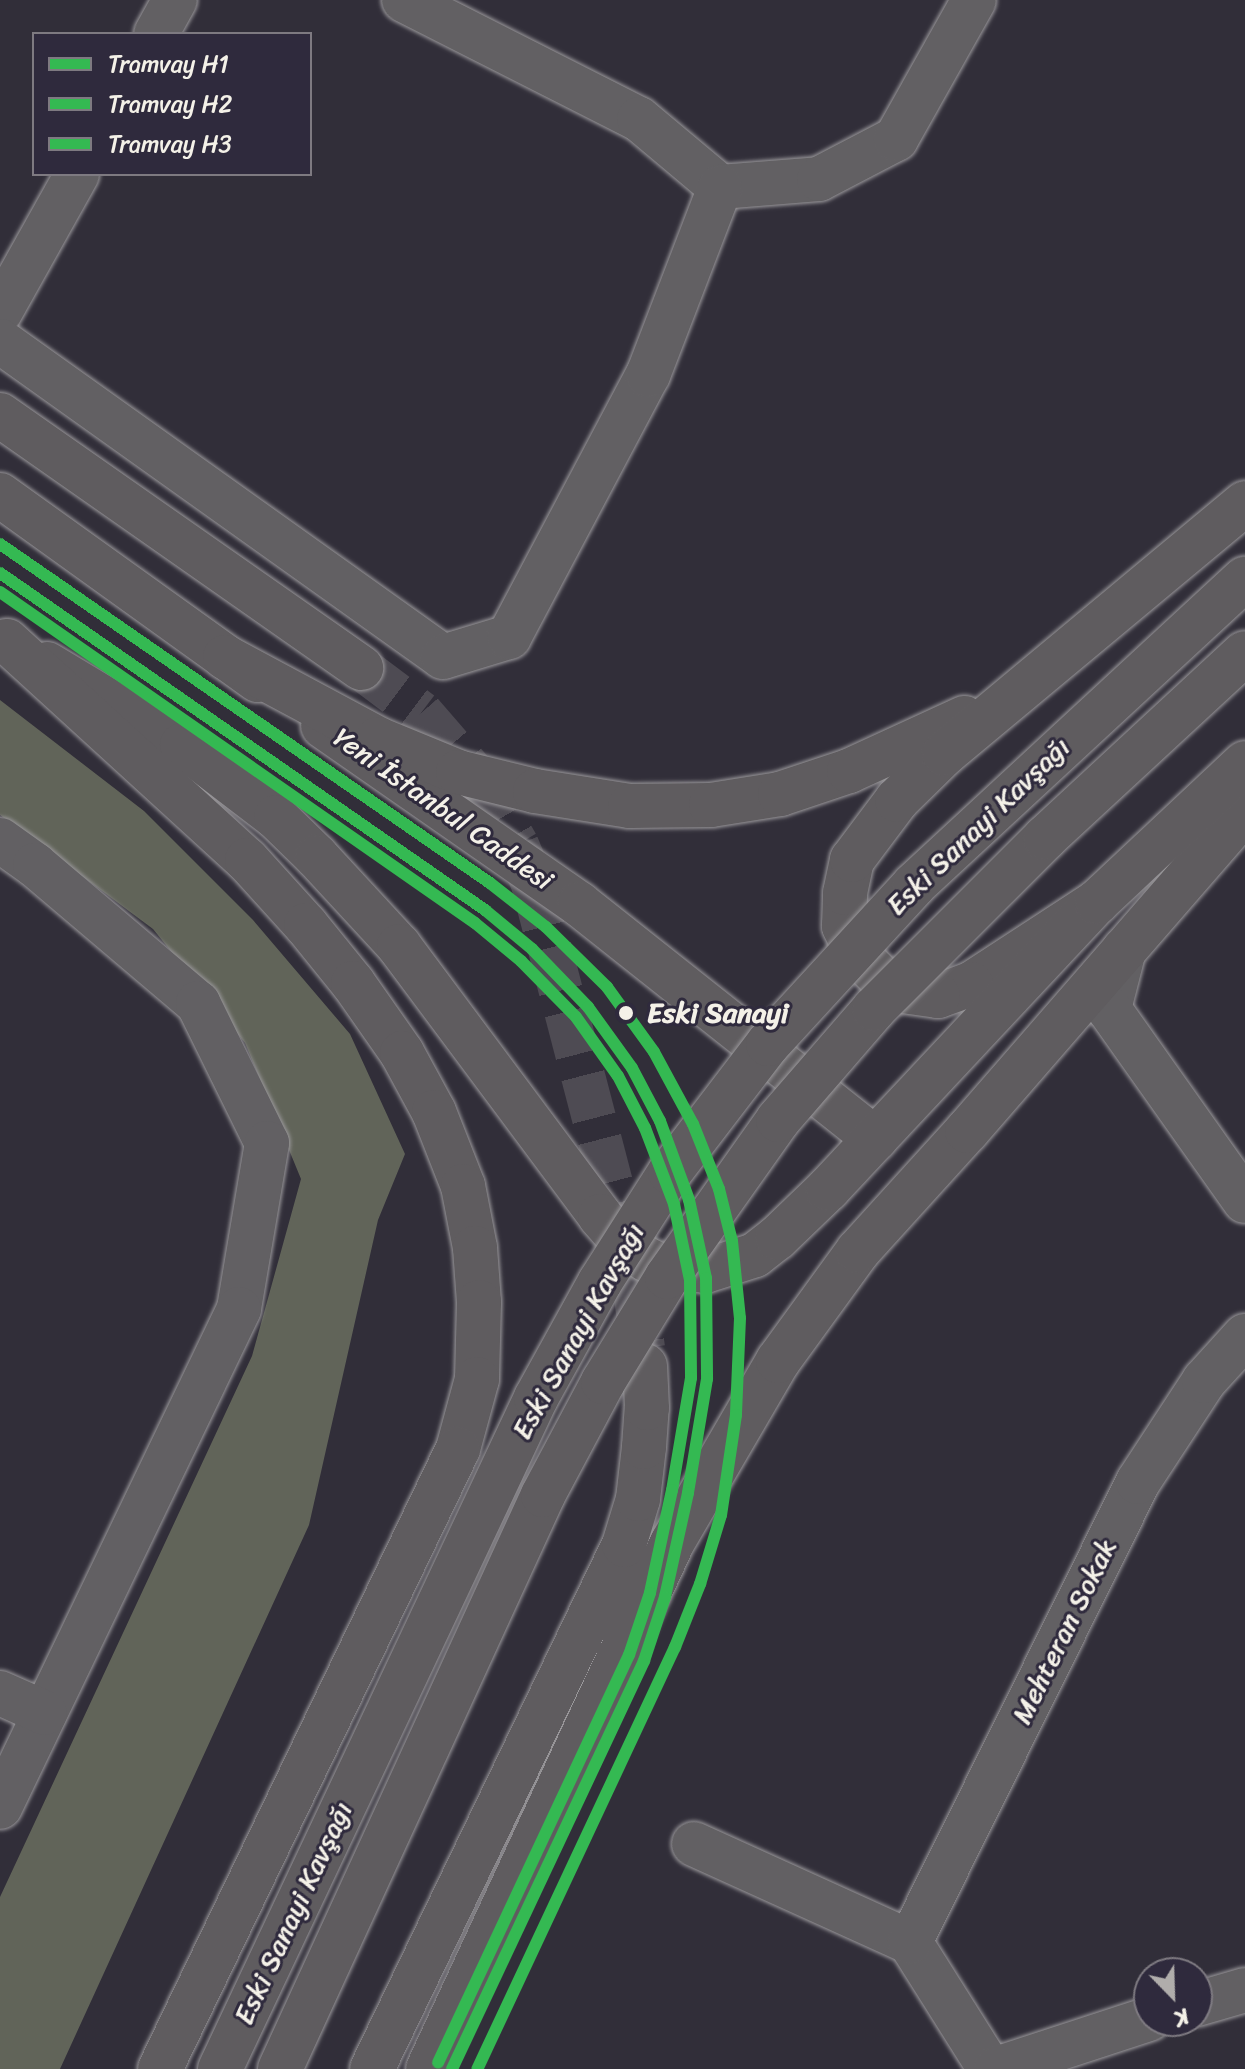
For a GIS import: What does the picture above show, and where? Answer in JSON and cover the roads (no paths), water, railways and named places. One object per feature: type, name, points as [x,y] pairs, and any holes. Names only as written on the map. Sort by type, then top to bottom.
[{"type":"main road","points":[[0,415],[361,668]]},
{"type":"main road","name":"Yeni İstanbul Caddesi","points":[[0,495],[225,657],[579,904],[875,1139]]},
{"type":"main road","points":[[1097,902],[971,984],[938,996],[904,991],[880,977],[857,954],[844,926],[845,893],[852,860],[870,832],[944,754],[1245,503]]},
{"type":"main road","name":"Eski Sanayi Kavşağı","points":[[220,2069],[536,1398],[600,1282],[670,1172],[768,1044],[914,885],[1245,578]]},
{"type":"main road","points":[[4,639],[182,745],[276,817],[399,946],[620,1239],[646,1259],[661,1266],[705,1271],[755,1255],[803,1215],[1097,902],[1245,763]]},
{"type":"main road","points":[[4,639],[247,860],[353,983],[402,1053],[434,1112],[463,1186],[475,1248],[479,1302],[477,1379],[458,1449],[160,2069]]},
{"type":"main road","name":"Eski Sanayi Kavşağı","points":[[280,2069],[537,1509],[596,1395],[667,1277],[778,1120],[874,1009],[1045,838],[1245,653]]},
{"type":"main road","points":[[225,657],[378,739],[458,772],[547,794],[630,806],[670,807],[744,801],[815,784],[922,739],[1029,683]]},
{"type":"main road","points":[[428,2069],[672,1543],[778,1361],[858,1251],[1245,811]]},
{"type":"main road","points":[[372,2069],[624,1545],[638,1499],[647,1408],[645,1366]]},
{"type":"street","points":[[157,32],[175,0]]},
{"type":"street","points":[[404,0],[639,119],[720,187],[819,179],[896,139],[974,0]]},
{"type":"street","points":[[0,312],[76,176]]},
{"type":"street","points":[[0,341],[443,657],[509,637],[648,375],[720,187]]},
{"type":"street","points":[[0,840],[35,865],[198,1003],[267,1143],[239,1309],[0,1807]]},
{"type":"street","points":[[1124,950],[1109,1009],[1245,1201]]},
{"type":"street","name":"Mehteran Sokak","points":[[910,1942],[1138,1482],[1204,1381],[1245,1336]]},
{"type":"street","points":[[0,1693],[45,1713]]},
{"type":"street","points":[[694,1844],[910,1942],[990,2069]]},
{"type":"street","points":[[1213,1999],[1245,1990]]},
{"type":"street","points":[[996,2069],[1133,2024]]},
{"type":"tunnel","points":[[361,668],[421,713],[479,780],[517,845],[533,884],[618,1210],[633,1276],[643,1348]]},
{"type":"tram line","name":"H1","points":[[0,544],[490,883],[546,927],[607,987],[654,1052],[693,1124],[719,1189],[732,1241],[740,1318],[736,1415],[721,1515],[700,1584],[675,1647],[477,2069]]},
{"type":"tram line","name":"H2","points":[[0,573],[485,910],[532,949],[588,1007],[632,1068],[660,1121],[689,1200],[706,1278],[707,1379],[688,1493],[665,1597],[644,1661],[452,2069]]},
{"type":"tram line","name":"H3","points":[[0,592],[475,923],[521,961],[576,1017],[618,1076],[645,1128],[674,1204],[690,1280],[691,1378],[650,1593],[629,1655],[438,2062]]},
{"type":"place","name":"Eski Sanayi","points":[[626,1013]]}]
